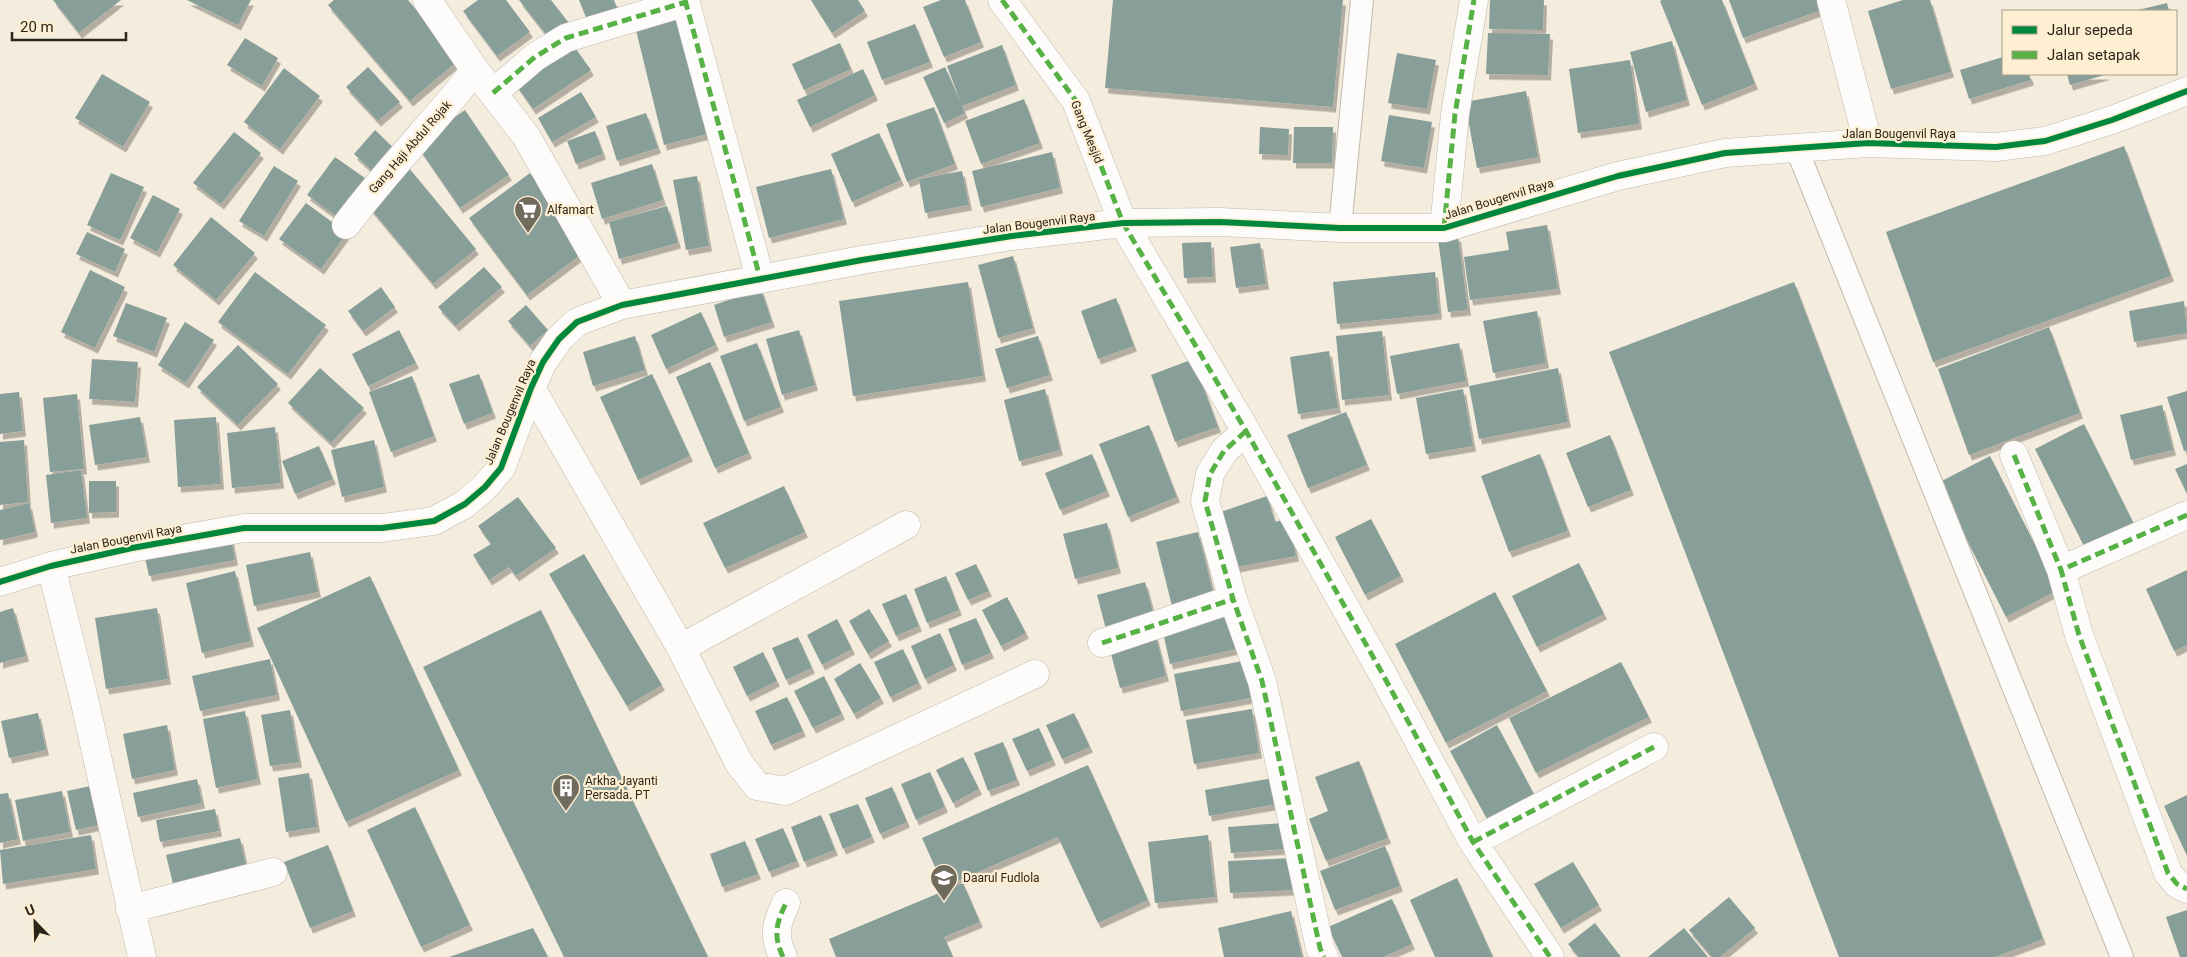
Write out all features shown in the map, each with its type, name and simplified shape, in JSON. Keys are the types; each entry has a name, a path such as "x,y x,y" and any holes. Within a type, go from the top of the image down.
{"street":[{"path":"427,0 475,70 526,136 622,305"},
{"name":"Gang Mesjid","path":"1002,0 1076,101 1123,223 1246,431 1381,671 1473,842 1550,957"},
{"path":"1444,228 1456,114 1474,0"},
{"path":"1831,0 1868,143"},
{"path":"493,92 535,57 566,38 686,1 760,278"},
{"name":"Gang Haji Abdul Rojak","path":"346,225 365,199 444,110 475,70"},
{"name":"Jalan Bougenvil Raya","path":"0,582 51,566 132,548 244,528 382,528 434,521 465,504 485,487 501,468 531,388 543,362 559,339 577,322 622,305 760,278 1012,236 1123,223 1220,222 1340,228 1444,228 1618,176 1725,153 1868,143 1996,147 2045,141 2112,120 2187,91"},
{"path":"531,388 681,648 739,763 757,786 785,791 1036,674"},
{"path":"1246,431 1224,451 1210,474 1205,501 1233,599 1262,681 1320,948 1324,957"},
{"path":"2014,456 2061,570 2079,635 2168,873 2177,884 2187,889"},
{"path":"2061,570 2187,515"},
{"path":"681,648 906,525"},
{"path":"51,566 83,694 142,957"},
{"path":"1102,643 1233,599"},
{"path":"1473,842 1654,747"},
{"path":"130,909 273,872"},
{"path":"783,957 775,937 779,917 786,903"}],"lane":[{"path":"1340,228 1362,0"},
{"path":"1796,147 2122,957"}],"building":[{"path":"53,0 121,0 79,33"},
{"path":"187,0 251,0 238,25"},
{"path":"334,0 408,0 459,60 410,101 328,5"},
{"path":"478,0 506,0 530,32 497,56 463,11"},
{"path":"519,0 551,0 572,27 552,42"},
{"path":"579,0 614,0 619,13 589,25"},
{"path":"811,0 858,0 865,11 832,33"},
{"path":"941,0 965,0 981,42 944,57 923,7"},
{"path":"1113,0 1343,0 1333,107 1105,88"},
{"path":"1490,0 1544,0 1543,30 1489,29"},
{"path":"1722,0 1755,84 1702,105 1660,1"},
{"path":"1729,0 1824,0 1827,8 1743,38"},
{"path":"1903,0 1930,0 1951,72 1891,89 1868,11"},
{"path":"2167,3 2169,10 2138,10"},
{"path":"676,15 707,134 664,145 635,26"},
{"path":"915,24 930,62 882,80 867,42"},
{"path":"1488,33 1550,34 1548,75 1486,74"},
{"path":"245,38 278,58 262,86 227,65"},
{"path":"1672,41 1687,100 1646,112 1630,52"},
{"path":"571,42 591,70 533,109 514,82"},
{"path":"840,43 851,69 804,90 792,64"},
{"path":"1002,45 1016,85 962,106 965,113 944,123 923,77 945,67 961,103 947,66"},
{"path":"1397,53 1436,60 1427,109 1388,103"},
{"path":"2002,57 2002,75 2029,75 2031,80 1969,99 1960,70"},
{"path":"1630,60 1639,124 1578,133 1569,69"},
{"path":"368,67 400,102 378,121 346,87"},
{"path":"284,68 320,96 280,149 244,122"},
{"path":"863,69 875,95 810,127 797,100"},
{"path":"102,74 150,102 123,147 75,118"},
{"path":"2067,75 2105,75 2070,85"},
{"path":"1526,91 1538,157 1477,168 1465,102"},
{"path":"581,92 596,117 552,142 538,118"},
{"path":"1024,99 1040,143 981,164 965,121"},
{"path":"934,107 955,164 907,182 886,124"},
{"path":"465,110 509,175 460,208 416,144"},
{"path":"646,113 658,148 617,161 606,126"},
{"path":"1389,115 1432,122 1424,168 1381,161"},
{"path":"1260,127 1289,129 1288,155 1259,154"},
{"path":"1294,127 1333,127 1332,163 1293,163"},
{"path":"375,130 400,154 379,177 354,154"},
{"path":"595,131 603,154 576,164 567,141"},
{"path":"234,132 261,153 221,204 193,183"},
{"path":"879,133 901,180 852,202 831,154"},
{"path":"2124,146 2171,276 1933,362 1886,232"},
{"path":"1052,152 1060,188 981,207 972,171"},
{"path":"335,157 372,183 344,222 307,195"},
{"path":"652,164 663,200 602,219 591,183"},
{"path":"274,166 298,181 264,236 239,221"},
{"path":"409,168 476,249 433,284 365,202"},
{"path":"831,169 844,219 769,238 756,187"},
{"path":"962,171 969,205 925,213 919,179"},
{"path":"111,173 144,187 120,240 87,225"},
{"name":"Alfamart","path":"530,173 587,250 527,295 469,218"},
{"path":"697,176 709,246 686,250 673,180"},
{"path":"153,195 180,209 157,252 130,238"},
{"path":"306,203 347,233 321,269 279,239"},
{"path":"667,206 678,243 619,259 609,222"},
{"path":"211,217 255,253 216,300 173,265"},
{"path":"1547,225 1558,289 1470,300 1464,257 1509,250 1506,232"},
{"path":"87,232 125,249 115,272 76,254"},
{"path":"1458,236 1468,310 1448,312 1438,239"},
{"path":"1211,242 1213,277 1184,278 1182,243"},
{"path":"1260,243 1266,284 1236,288 1230,247"},
{"path":"1013,256 1033,328 998,338 978,265"},
{"path":"484,267 502,287 456,326 438,307"},
{"path":"90,270 125,287 95,348 61,332"},
{"path":"255,272 326,325 288,374 218,322"},
{"path":"1435,272 1439,314 1337,324 1333,282"},
{"path":"968,282 983,376 853,396 839,301"},
{"path":"1794,282 2043,939 1995,957 1839,957 1609,352"},
{"path":"381,287 395,307 363,331 348,311"},
{"path":"761,289 772,322 724,337 714,305"},
{"path":"1116,298 1134,346 1098,359 1081,311"},
{"path":"2184,301 2187,333 2134,342 2129,311"},
{"path":"126,303 167,318 154,352 113,336"},
{"path":"526,305 548,330 530,346 508,321"},
{"path":"1537,311 1546,363 1493,373 1483,321"},
{"path":"701,312 716,345 666,369 651,335"},
{"path":"185,322 214,340 186,383 158,365"},
{"path":"2049,327 2080,413 1969,455 1938,369"},
{"path":"399,330 416,363 368,386 352,354"},
{"path":"799,330 815,385 782,395 766,339"},
{"path":"1382,331 1389,395 1342,400 1336,336"},
{"path":"635,336 645,370 593,386 583,352"},
{"path":"1038,336 1050,375 1007,388 995,349"},
{"path":"757,343 781,407 744,421 720,356"},
{"path":"1459,343 1466,381 1397,394 1390,356"},
{"path":"238,345 278,384 238,425 197,387"},
{"path":"1329,351 1338,408 1298,414 1290,357"},
{"path":"92,359 138,362 135,402 89,399"},
{"path":"1193,359 1218,427 1175,442 1151,375"},
{"path":"710,362 749,453 715,468 676,377"},
{"path":"320,368 364,408 331,443 288,403"},
{"path":"1558,368 1568,422 1479,439 1469,386"},
{"path":"479,374 493,413 464,424 449,384"},
{"path":"652,374 690,456 638,480 600,397"},
{"path":"412,376 434,436 391,452 369,392"},
{"path":"1045,389 1060,450 1019,461 1004,400"},
{"path":"1463,389 1473,446 1426,454 1416,398"},
{"path":"2187,391 2187,450 2184,451 2167,397"},
{"path":"19,392 23,431 0,434 0,394"},
{"path":"77,394 84,469 50,472 43,398"},
{"path":"2162,405 2173,450 2131,460 2120,415"},
{"path":"1346,412 1367,465 1308,488 1287,435"},
{"path":"140,417 147,457 95,465 89,425"},
{"path":"216,417 221,484 178,487 174,420"},
{"path":"2084,424 2137,530 2088,554 2035,449"},
{"path":"1149,425 1177,497 1128,517 1099,444"},
{"path":"275,427 281,483 232,488 227,433"},
{"path":"1610,435 1631,490 1588,507 1566,453"},
{"path":"24,440 28,502 0,505 0,442"},
{"path":"374,440 384,487 342,497 331,450"},
{"path":"319,446 333,479 295,494 282,461"},
{"path":"1092,454 1107,491 1060,510 1045,473"},
{"path":"1540,454 1568,531 1509,552 1481,476"},
{"path":"1990,456 2058,590 2006,617 1938,483"},
{"path":"2187,464 2187,494 2175,469"},
{"path":"81,470 87,518 51,523 46,475"},
{"path":"89,481 116,481 116,512 89,513"},
{"path":"784,486 805,532 725,568 703,523"},
{"path":"1267,496 1275,522 1288,518 1296,556 1231,568 1218,513"},
{"path":"518,497 556,548 516,576 509,567 489,580 473,555 491,544 478,526"},
{"path":"29,503 35,532 0,540 0,510"},
{"path":"1371,519 1401,576 1365,595 1335,537"},
{"path":"1107,523 1118,568 1075,579 1063,534"},
{"path":"1198,532 1214,596 1172,606 1156,542"},
{"path":"230,533 235,560 149,576 143,549"},
{"path":"310,552 318,592 254,606 246,565"},
{"path":"584,554 662,685 627,706 549,574"},
{"path":"1579,563 1604,614 1537,647 1512,596"},
{"path":"976,564 989,591 968,600 955,573"},
{"path":"2187,570 2187,645 2174,651 2146,589"},
{"path":"235,571 251,641 202,653 186,583"},
{"path":"370,576 459,770 346,822 257,628"},
{"path":"946,576 959,610 927,623 914,589"},
{"path":"1145,582 1155,620 1107,633 1097,595"},
{"path":"1495,592 1547,691 1446,743 1395,644"},
{"path":"906,594 919,626 896,636 882,604"},
{"path":"1007,597 1026,633 1001,646 982,610"},
{"path":"13,608 26,656 0,663 0,612"},
{"path":"157,608 168,679 106,689 95,618"},
{"path":"1232,608 1241,648 1170,664 1161,623"},
{"path":"869,609 889,641 868,654 849,621"},
{"name":"Arkha Jayanti Persada. PT","path":"541,610 708,957 564,957 423,667"},
{"path":"976,618 991,653 962,665 948,629"},
{"path":"837,619 852,649 822,665 807,635"},
{"path":"1154,630 1166,676 1120,688 1108,642"},
{"path":"940,633 954,665 925,679 911,646"},
{"path":"798,637 812,668 786,680 772,648"},
{"path":"903,649 919,683 890,697 874,662"},
{"path":"763,652 777,681 747,696 733,667"},
{"path":"270,659 277,695 200,711 192,676"},
{"path":"1248,660 1256,697 1181,711 1174,674"},
{"path":"1621,662 1649,717 1536,773 1509,718"},
{"path":"860,663 881,698 854,714 834,679"},
{"path":"824,676 842,714 813,728 794,691"},
{"path":"787,697 803,731 771,745 755,711"},
{"path":"1252,709 1259,753 1194,764 1186,720"},
{"path":"290,710 299,762 270,766 261,715"},
{"path":"245,711 258,779 216,788 203,719"},
{"path":"38,713 46,750 9,758 1,721"},
{"path":"1074,713 1090,747 1062,759 1046,725"},
{"path":"167,725 175,770 132,779 123,734"},
{"path":"1497,725 1534,794 1487,819 1450,751"},
{"path":"1039,728 1053,760 1027,771 1012,739"},
{"path":"1003,742 1017,780 988,791 974,753"},
{"path":"963,757 979,789 953,803 936,770"},
{"path":"1359,761 1388,838 1326,861 1309,819 1328,811 1315,777"},
{"path":"1088,765 1148,900 1098,923 1058,837 944,887 922,838"},
{"path":"930,772 945,807 916,820 901,784"},
{"path":"309,773 317,827 286,832 278,778"},
{"path":"1273,778 1278,804 1209,816 1205,790"},
{"path":"197,779 202,803 138,817 133,793"},
{"path":"95,785 103,824 76,830 67,791"},
{"path":"892,787 907,822 880,834 865,798"},
{"path":"62,791 70,832 23,841 15,800"},
{"path":"8,793 18,839 0,843 0,794"},
{"path":"2187,795 2187,856 2164,806"},
{"path":"858,804 872,837 843,849 829,814"},
{"path":"415,807 470,925 421,947 367,830"},
{"path":"215,809 219,831 160,842 156,820"},
{"path":"821,815 835,850 804,862 791,827"},
{"path":"1284,823 1286,849 1231,853 1228,827"},
{"path":"783,828 797,861 769,872 755,839"},
{"path":"91,835 96,869 3,884 0,850"},
{"path":"1208,835 1215,897 1155,903 1148,842"},
{"path":"240,838 247,871 174,888 166,855"},
{"path":"745,841 758,874 722,887 710,854"},
{"path":"328,845 353,911 310,928 284,862"},
{"path":"1385,846 1400,886 1335,910 1320,871"},
{"path":"1292,858 1293,890 1230,893 1228,861"},
{"path":"1573,862 1599,905 1561,928 1534,884"},
{"path":"1457,878 1493,957 1435,957 1410,900"},
{"name":"Daarul Fudlola","path":"963,883 980,922 944,937 953,957 836,957 829,939"},
{"path":"1729,897 1755,928 1720,957 1712,957 1689,930"},
{"path":"1392,899 1412,944 1383,957 1342,957 1328,927"},
{"path":"2187,910 2187,957 2180,957 2166,917"},
{"path":"1291,911 1302,957 1224,957 1218,928"},
{"path":"1595,923 1621,957 1579,957 1568,944"},
{"path":"533,928 548,957 449,957"},
{"path":"1684,928 1708,957 1648,957"}],"marked path":[{"path":"685,0 760,278"},
{"path":"1002,0 1076,101 1123,223 1246,431 1381,671 1473,842 1550,957"},
{"path":"1444,228 1455,114 1474,0"},
{"path":"493,93 535,57 566,38 686,2"},
{"path":"1246,431 1224,451 1210,474 1205,501 1233,599 1262,681 1320,948 1324,957"},
{"path":"2014,455 2061,570"},
{"path":"2187,515 2061,570 2079,635 2168,873 2177,884 2187,889"},
{"path":"1102,643 1233,599"},
{"path":"1473,842 1654,747"},
{"path":"783,957 778,942 777,930 786,903"}],"cycle path":[{"path":"0,582 51,566 132,548 244,528 382,528 434,521 465,504 485,487 501,468 531,388 543,362 559,339 577,322 622,305 862,260 1012,236 1123,223 1220,222 1340,228 1444,228 1618,176 1725,153 1868,143 1996,147 2045,141 2112,120 2187,91"}],"place":[{"name":"Alfamart","path":"528,234"},
{"name":"Arkha Jayanti Persada. PT","path":"566,812"},
{"name":"Daarul Fudlola","path":"944,902"}]}
